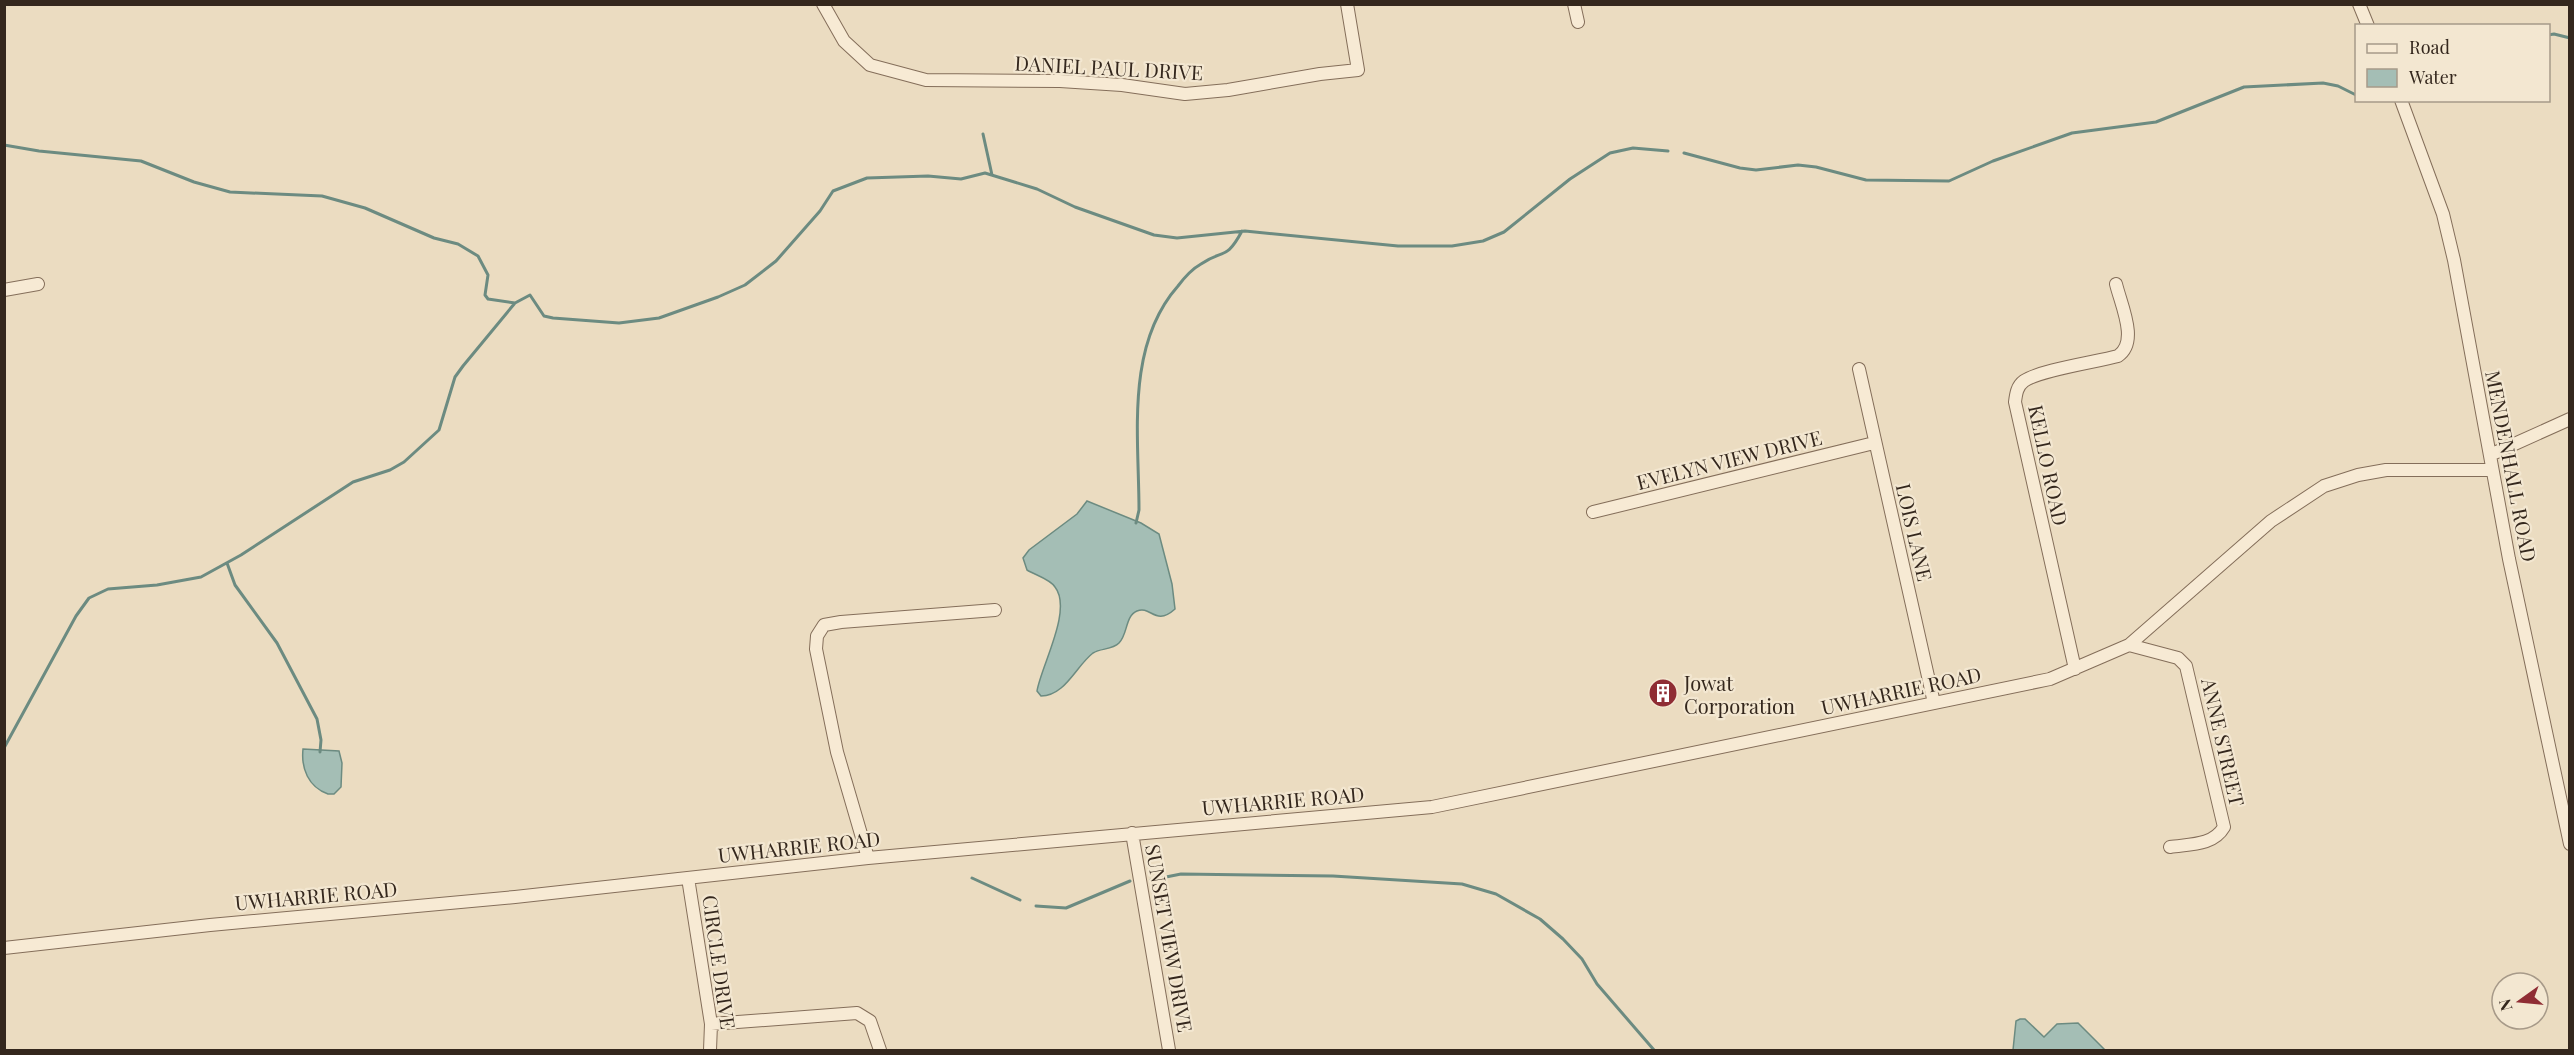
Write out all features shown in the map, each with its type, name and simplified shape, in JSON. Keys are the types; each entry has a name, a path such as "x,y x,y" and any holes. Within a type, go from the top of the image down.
{"street":[{"name":"DANIEL PAUL DRIVE","path":"823,4 844,41 870,65 926,80 1122,85 1185,94 1228,90 1320,74 1358,70 1347,4"},
{"path":"1574,4 1578,22"},
{"path":"2359,4 2367,24"},
{"name":"MENDENHALL ROAD","path":"2402,102 2443,214 2454,260 2492,470 2570,844"},
{"path":"4,290 38,284"},
{"name":"KELLO ROAD","path":"2075,669 2014,402 2016,393 2024,381 2032,377 2118,356 2128,345 2116,284"},
{"name":"LOIS LANE","path":"1859,369 1934,703"},
{"path":"2490,455 2570,419"},
{"name":"EVELYN VIEW DRIVE","path":"1593,512 1874,444"},
{"name":"UWHARRIE ROAD","path":"4,948 868,858 1432,807 2050,679 2129,645 2271,521 2324,486 2358,474 2386,470 2492,470"},
{"path":"868,858 837,752 816,649 817,636 824,625 841,622 995,610"},
{"name":"ANNE STREET","path":"2129,645 2178,657 2186,666 2224,827 2219,836 2208,842 2170,847"},
{"name":"SUNSET VIEW DRIVE","path":"1132,833 1169,1050"},
{"name":"CIRCLE DRIVE","path":"688,878 711,1024 710,1050"},
{"path":"711,1024 857,1013 870,1021 880,1050"}],"water":[{"path":"1087,501 1141,523 1159,534 1172,584 1175,609 1163,616 1142,610 1133,613 1119,643 1093,653 1064,686 1049,695 1041,696 1037,691 1058,623 1060,597 1053,584 1027,570 1023,558 1029,550 1077,514"},
{"path":"303,749 339,751 342,763 341,787 334,794 321,791 311,782 303,763"},
{"path":"2025,1019 2044,1037 2057,1024 2078,1023 2105,1050 2013,1050 2016,1021"}],"waterway":[{"path":"2550,35 2570,38"},
{"path":"1684,153 1756,170 1798,165 1816,167 1866,180 1949,181 1993,161 2072,133 2156,122 2244,87 2323,83 2338,86 2355,94"},
{"path":"983,134 992,175"},
{"path":"4,145 39,151 141,161 194,182 230,192 322,196 365,208 434,238 458,244 478,256 488,275 485,295 488,299 515,303"},
{"path":"4,748 76,616 89,598 108,589 157,585 201,577 241,555 353,482 390,470 404,462 439,430 455,377 463,366 515,303 530,295 544,316 553,318 619,323 659,318 745,285 776,261 820,211 833,191 867,178 928,176 961,179 985,173 1037,189 1075,207 1154,235 1177,238 1245,231 1398,246 1452,246 1483,241 1504,232 1570,179 1610,153 1633,148 1668,151"},
{"path":"1136,523 1139,510 1137,422 1139,393 1142,364 1150,336 1161,310 1191,271 1228,251 1242,231"},
{"path":"227,563 235,585 277,643 317,719 321,740 320,752"},
{"path":"1151,880 1181,874 1333,876 1462,884 1496,894 1540,919 1563,939 1582,959 1597,984 1654,1050"},
{"path":"972,878 1020,900"},
{"path":"1036,906 1066,908 1130,881"}],"place":[{"name":"Jowat Corporation","path":"1663,693"}]}
